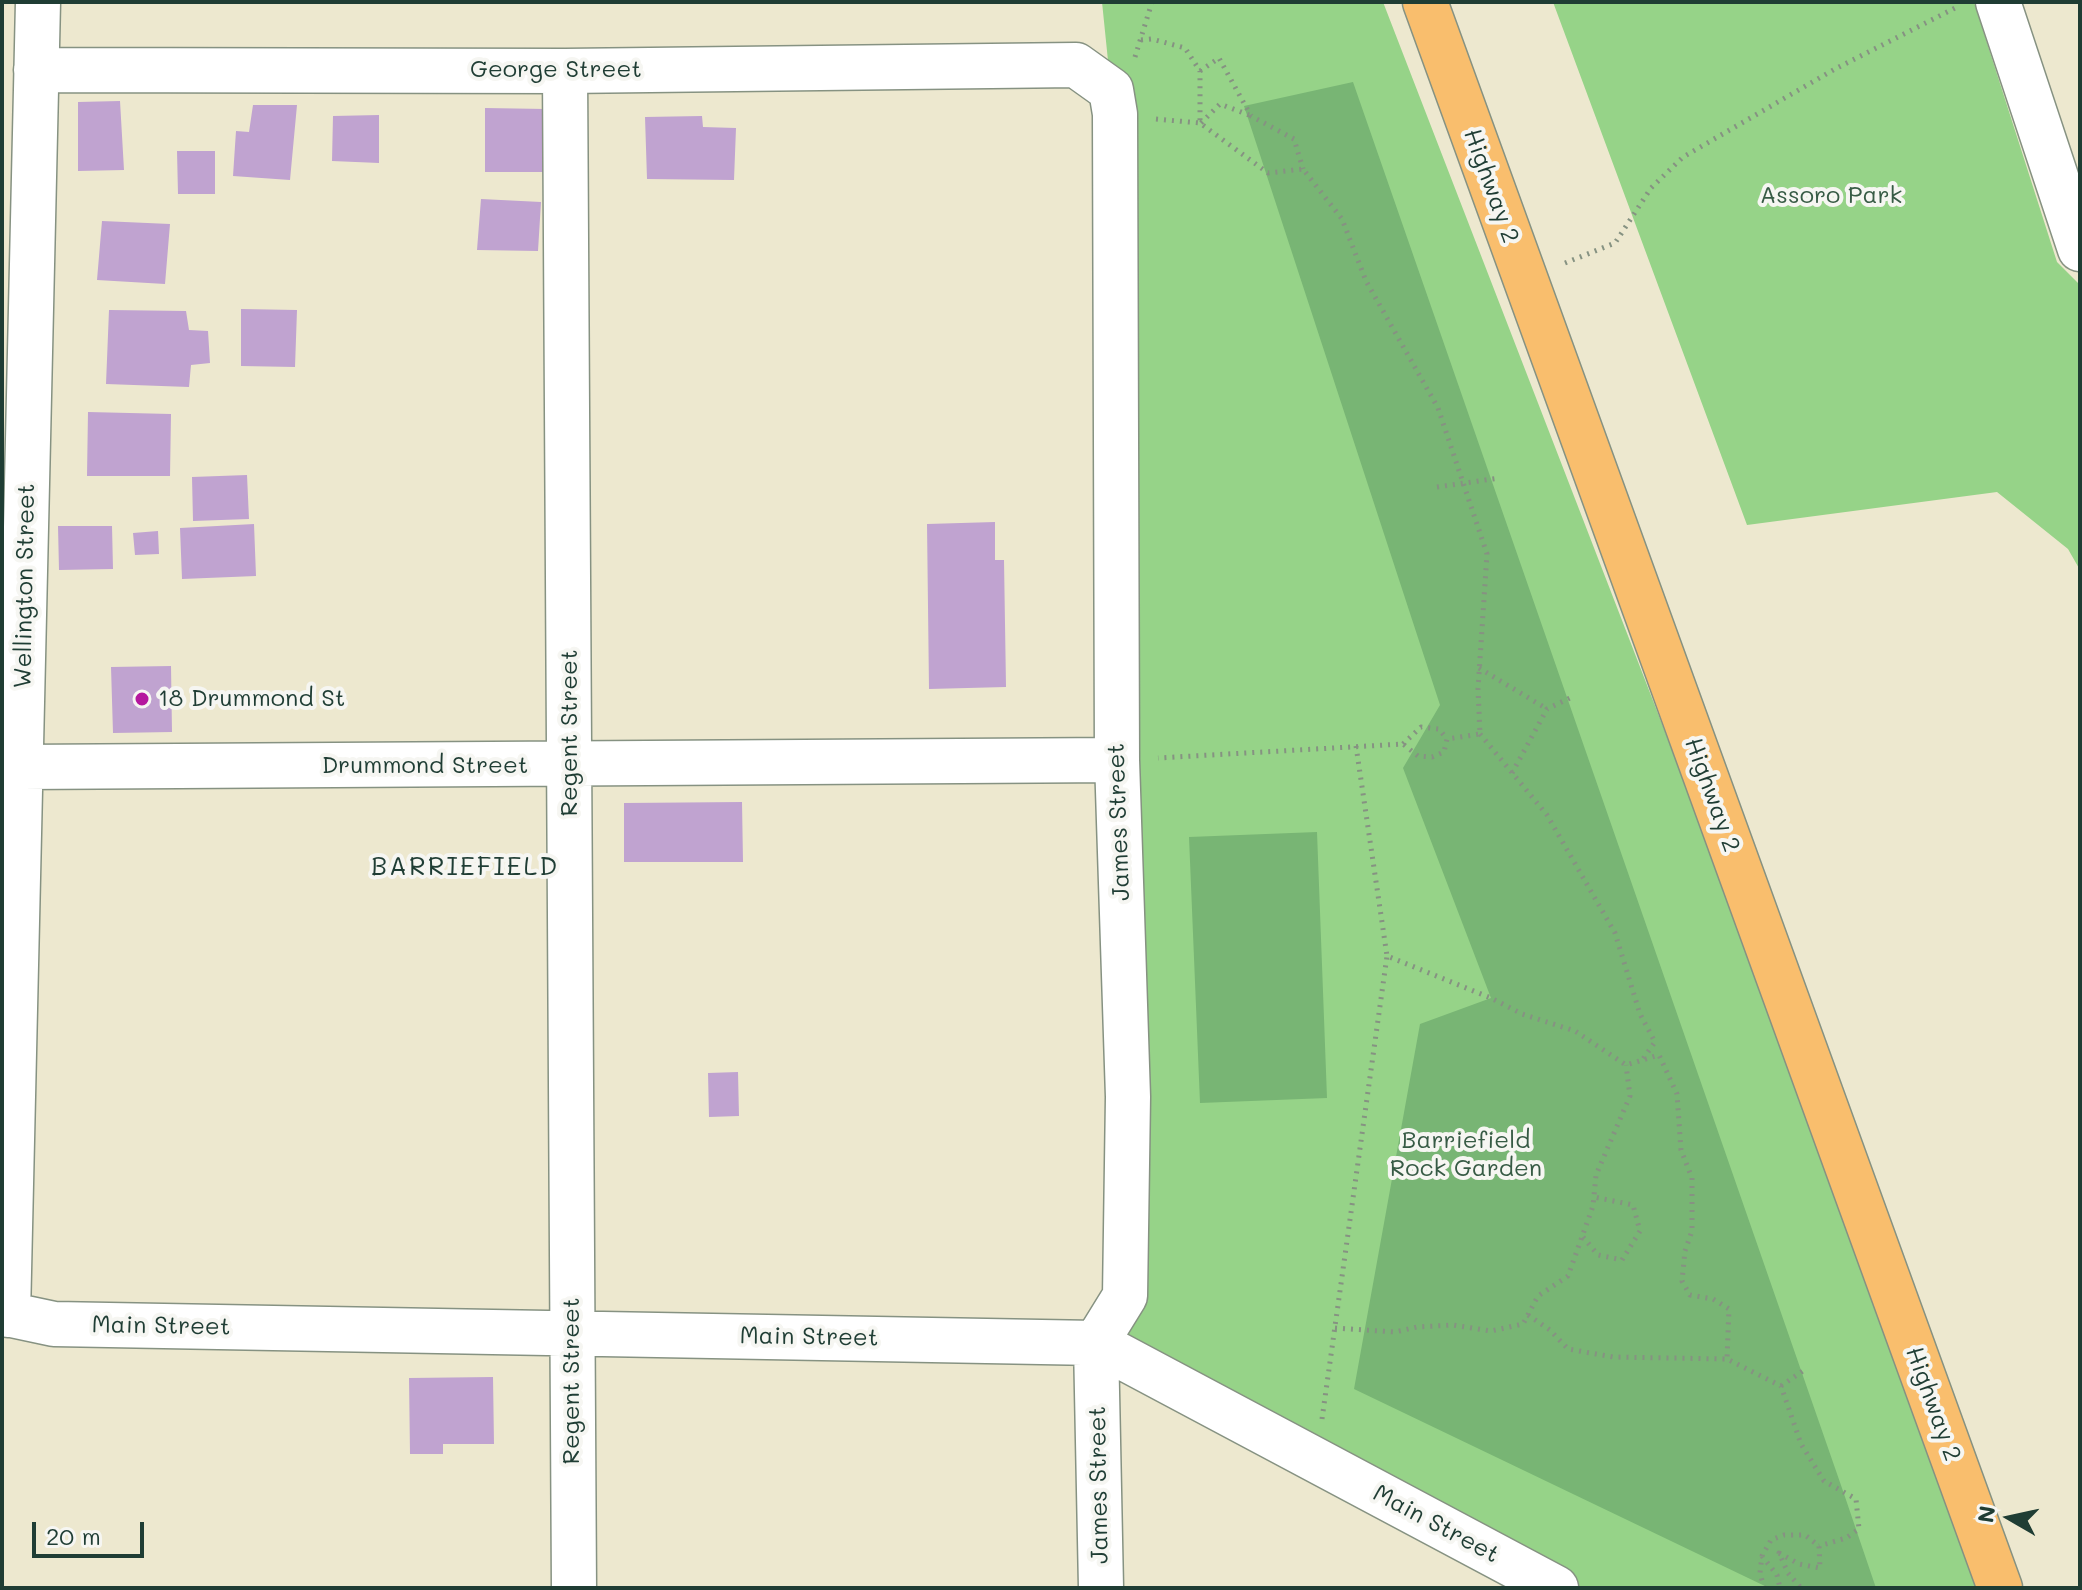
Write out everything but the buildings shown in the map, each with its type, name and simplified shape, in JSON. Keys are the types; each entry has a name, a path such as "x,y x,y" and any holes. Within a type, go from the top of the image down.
{"main road":[{"name":"Highway 2","path":"1425,2 2000,1588"}],"street":[{"name":"Wellington Street","path":"5,1314 22,767 38,2"},
{"path":"1998,2 2076,229"},
{"name":"George Street","path":"36,70 565,71 1076,65"},
{"name":"James Street","path":"1076,65 1111,90 1115,114 1117,760 1128,1097 1125,1296 1096,1343 1101,1588"},
{"name":"Regent Street","path":"565,71 574,1588"},
{"name":"Drummond Street","path":"22,767 571,766 1117,760"},
{"name":"Main Street","path":"5,1314 54,1324 1096,1343 1556,1588"}],"path":[{"path":"1152,2 1141,40 1185,48 1200,71 1200,123"},
{"path":"1565,263 1615,243 1651,188 1683,157 1835,69 1966,2"},
{"path":"1200,71 1219,58 1251,116"},
{"path":"1200,123 1220,104 1251,116 1294,139 1303,169 1342,219 1366,281 1438,408 1487,554 1479,668 1480,734 1547,815 1615,933 1640,1014 1655,1042 1642,1059"},
{"path":"1200,123 1268,173 1303,169"},
{"path":"1437,487 1499,478"},
{"path":"1479,668 1547,709"},
{"path":"1512,773 1547,709 1574,696"},
{"path":"1117,760 1403,744 1421,727 1439,729 1447,739"},
{"path":"1447,739 1480,734"},
{"path":"1403,744 1418,756 1432,757 1444,752 1447,739"},
{"path":"1316,1460 1387,956 1356,746"},
{"path":"1335,1328 1395,1332 1453,1325 1491,1331 1523,1324 1538,1296 1568,1276 1594,1197 1596,1175 1630,1096 1626,1065 1575,1031 1522,1014 1387,956"},
{"path":"1626,1065 1659,1055 1677,1094 1681,1150 1692,1178 1692,1231 1685,1251 1682,1281 1690,1295 1713,1299 1729,1309 1727,1359"},
{"path":"1582,1236 1598,1255 1622,1260 1640,1231 1633,1205 1594,1197"},
{"path":"1528,1315 1550,1330 1568,1349 1613,1357 1727,1359 1781,1386 1801,1444 1824,1481 1856,1499 1859,1529 1819,1546"},
{"path":"1781,1386 1807,1368"},
{"path":"1764,1588 1760,1573 1762,1556 1771,1540 1784,1535 1805,1535 1819,1546 1820,1568 1799,1564 1779,1553 1788,1573 1801,1588"},
{"path":"1762,1556 1777,1575 1780,1588"}],"green space":[{"name":"Barriefield Rock Garden","path":"1102,2 1383,2 1996,1588 1556,1588 1096,1343 1125,1296 1111,90"},
{"name":"Assoro Park","path":"1553,2 1974,2 2057,262 2080,285 2080,570 2068,549 1997,492 1747,525"},
{"path":"1353,82 1876,1588 1769,1588 1354,1389 1420,1024 1491,998 1403,768 1440,705 1244,106"},
{"path":"1317,832 1327,1098 1200,1103 1189,837"}],"place":[{"name":"18 Drummond St","path":"142,699"}],"district":[{"name":"BARRIEFIELD","path":"465,867"}]}
